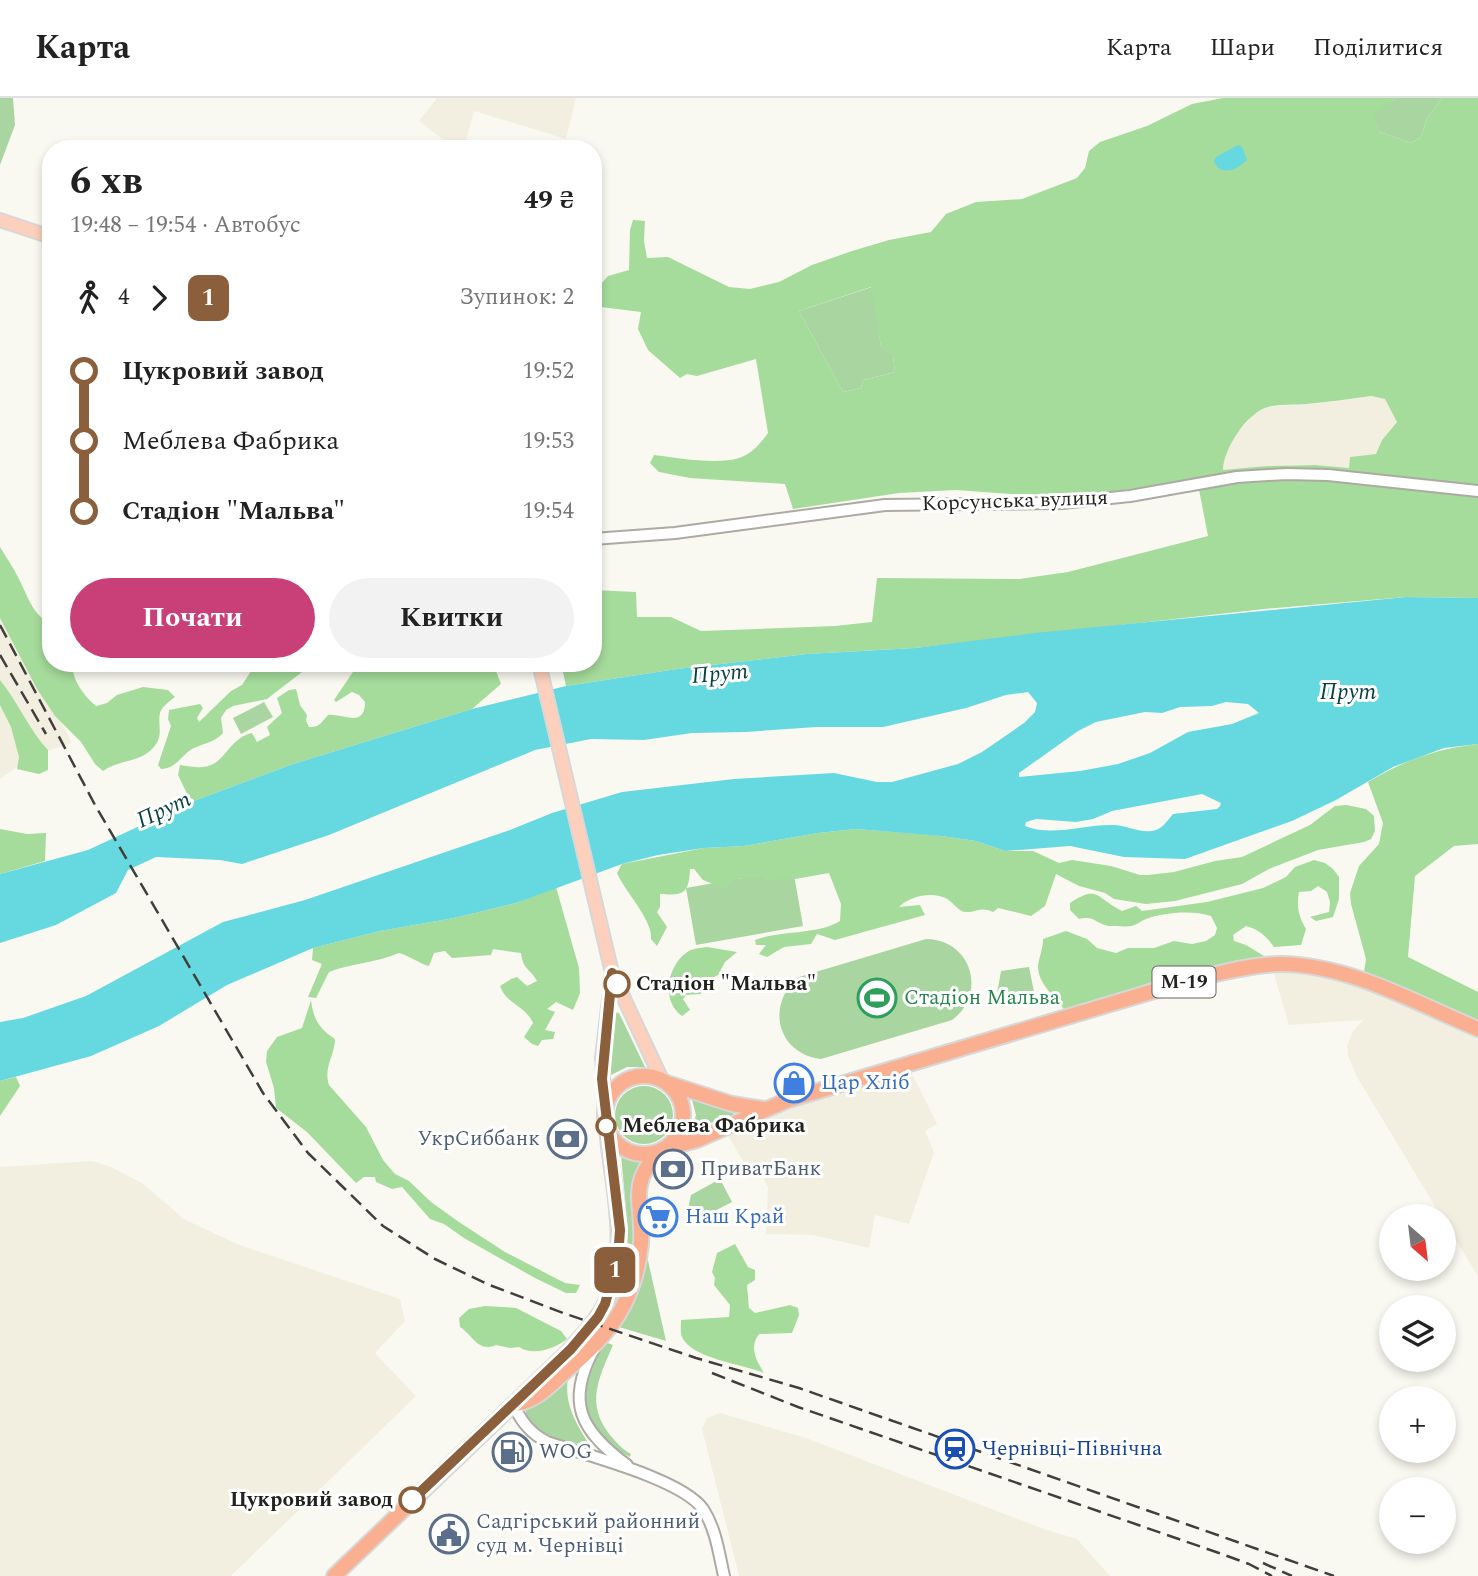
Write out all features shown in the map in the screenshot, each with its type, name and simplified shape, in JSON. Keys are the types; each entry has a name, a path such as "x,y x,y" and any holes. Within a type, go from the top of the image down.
{"highway":[{"name":"М-19","path":"607,1128 616,1143 629,1152 640,1155 662,1151 697,1140 763,1109 1201,977 1260,966 1281,964 1330,970 1361,979 1478,1029"},
{"name":"М-19","path":"605,1112 614,1090 628,1080 645,1076 732,1104 763,1109"},
{"path":"513,1404 534,1399 596,1345 615,1323 631,1286 640,1244 639,1185 642,1175 680,1133 684,1113 678,1094 665,1082"},
{"path":"334,1576 571,1349 598,1317 612,1286 620,1230 605,1112"}],"main road":[{"path":"0,220 42,234"},
{"name":"Корсунська вулиця","path":"602,538 675,533 885,505 1076,501 1130,496 1237,477 1286,474 1328,475 1478,491"},
{"path":"541,672 612,973 665,1082"},
{"path":"605,1112 602,1058 612,973"},
{"path":"596,1345 584,1372 580,1411 596,1440 638,1473"},
{"path":"513,1404 534,1435 547,1442 638,1473 683,1492 702,1508 714,1535 724,1576"}],"shaded area":[{"path":"437,98 576,98 566,139 474,111 466,140 444,140 419,121"},
{"path":"1371,396 1385,399 1397,421 1382,440 1376,454 1350,457 1349,468 1315,465 1267,466 1223,471 1223,459 1232,439 1256,412 1267,407"},
{"path":"0,604 72,743 33,756 0,779"},
{"path":"1271,964 1330,968 1478,1024 1478,1276 1456,1240 1456,1204 1434,1204 1357,1077 1348,1056 1347,1046 1353,1031 1363,1020 1289,1025"},
{"path":"907,1064 937,1124 925,1131 934,1152 909,1224 875,1215 869,1248 813,1235 766,1234 768,1187 760,1171 746,1167 724,1128"},
{"path":"91,1161 109,1166 142,1183 184,1219 237,1244 400,1299 405,1321 375,1353 416,1396 231,1576 0,1576 0,1167"},
{"path":"720,1413 806,1438 1077,1539 1110,1576 739,1576 702,1429 707,1418"}],"green space":[{"path":"0,98 13,98 15,125 0,165"},
{"path":"1223,98 1397,98 1373,115 1380,132 1411,143 1421,137 1427,118 1442,98 1478,98 1478,598 1406,597 1264,609 915,648 807,654 677,669 566,686 563,672 602,672 602,590 636,592 637,617 671,617 701,631 835,626 872,622 877,578 1019,579 1068,572 1208,536 1197,479 1089,495 956,490 899,493 793,509 785,484 690,478 659,472 650,463 654,455 697,460 730,460 748,454 762,441 768,433 756,359 697,376 687,374 680,378 648,350 638,329 641,312 602,307 602,283 608,276 629,270 630,230 633,220 645,221 647,258 668,257 729,287 750,289 779,282 812,265 852,251 931,232 946,214 976,202 1022,199 1077,178 1085,168 1089,151 1100,142 1147,126 1192,104","holes":["871,287 881,347 893,356 895,372 863,380 861,388 843,392 799,311","1371,396 1385,399 1397,422 1382,440 1376,454 1350,457 1349,468 1315,465 1223,470 1227,452 1238,433 1260,410 1277,405"]},
{"path":"1397,98 1442,98 1427,118 1421,137 1411,143 1380,132 1372,114"},
{"path":"872,287 881,347 893,355 895,372 863,380 861,388 843,392 799,311"},
{"path":"0,547 27,597 42,618 42,672 74,672 79,687 96,706 107,703 117,695 143,687 168,690 175,697 161,710 158,740 152,749 135,759 103,771 95,764 81,742 55,716 37,689 0,618"},
{"path":"250,672 302,672 267,699 226,710 221,718 223,733 220,736 189,751 175,764 161,769 158,765 171,726 168,719 169,710 200,704 203,708 197,718 199,722 231,691 242,685"},
{"path":"353,672 496,672 501,684 472,709 293,764 191,802 178,775 180,765 211,765 244,736 252,733 257,742 270,735 267,727 282,713 277,698 289,690 296,689 309,727 318,725 328,715 352,718 361,715 364,710 365,702 352,692 336,702 334,700"},
{"path":"0,680 48,750 48,770 39,774 17,769 19,757 11,727 0,705"},
{"path":"264,702 273,717 241,734 233,718"},
{"path":"1478,744 1478,844 1454,846 1415,876 1408,957 1478,992 1478,1024 1363,978 1366,959 1350,893 1359,866 1379,844 1383,823 1368,782 1421,757"},
{"path":"1335,806 1366,809 1374,816 1375,831 1371,839 1318,850 1269,869 1242,884 1175,901 1146,904 1114,899 1056,874 1045,906 1031,916 998,908 993,912 965,912 946,898 932,895 917,897 899,907 920,905 925,915 835,940 817,934 811,944 784,947 767,957 759,954 766,945 756,945 755,940 810,931 840,921 841,904 829,873 769,882 761,877 741,878 724,889 703,880 694,869 690,869 684,891 660,894 660,907 657,912 667,927 657,946 651,939 648,923 617,873 622,864 704,848 744,846 856,829 976,841 1005,851 1033,851 1059,863 1072,860 1148,875 1242,857 1310,825"},
{"path":"0,829 27,834 46,833 45,861 0,874"},
{"path":"1314,860 1325,863 1339,877 1339,899 1333,917 1316,921 1310,917 1329,912 1327,892 1318,886 1311,891 1299,892 1299,911 1306,929 1301,945 1274,947 1262,934 1246,926 1233,935 1234,941 1264,956 1180,974 1064,1009 1041,979 1038,966 1043,939 1066,931 1087,939 1097,948 1116,953 1128,948 1154,948 1174,941 1192,944 1206,941 1215,935 1217,928 1211,916 1187,912 1153,917 1131,926 1105,925 1089,918 1079,919 1070,910 1070,903 1079,897 1086,894 1097,895 1122,911 1136,906 1142,911 1207,902 1263,888 1286,877 1295,867"},
{"path":"793,869 803,926 696,945 686,888"},
{"path":"556,887 579,968 580,993 573,1010 556,1002 547,1009 555,1012 545,1030 555,1032 553,1039 542,1040 538,1046 524,1037 533,1023 530,1017 507,997 500,986 517,977 527,986 537,981 525,966 521,953 493,949 491,955 452,958 445,951 434,953 429,966 399,953 329,972 316,998 308,997 322,964 312,960 313,948 516,903"},
{"name":"Стадіон Мальва","path":"926,939 942,941 954,948 969,970 969,996 963,1009 952,1020 821,1059 794,1048 786,1038 779,1013 788,988 799,977"},
{"path":"707,947 737,952 725,962 718,975 704,982 701,994 686,995 683,999 690,1010 682,1016 671,1002 671,975 686,953"},
{"path":"1029,967 1034,992 996,999 1001,971"},
{"path":"311,1000 318,1022 335,1039 327,1073 329,1085 366,1127 383,1160 395,1174 409,1181 431,1202 505,1252 565,1283 580,1285 576,1293 566,1293 535,1278 444,1224 430,1219 402,1187 392,1189 376,1182 375,1177 364,1177 356,1183 307,1132 276,1108 274,1088 266,1062 267,1051 277,1037 302,1028"},
{"path":"613,1012 619,1013 645,1067 627,1067 607,1077"},
{"path":"16,1077 20,1086 0,1116 0,1081"},
{"path":"644,1086 655,1088 668,1099 673,1115 671,1126 660,1139 644,1144 633,1142 620,1131 615,1115 617,1104 628,1091"},
{"path":"691,1096 737,1115 691,1132 696,1115"},
{"path":"621,1154 642,1162 635,1187 635,1243 631,1268 624,1292 607,1325 573,1361 624,1262 628,1232"},
{"path":"720,1179 732,1202 697,1220 691,1215 691,1195"},
{"path":"735,1244 748,1267 755,1270 755,1280 747,1285 749,1308 755,1313 790,1305 798,1308 799,1315 792,1333 759,1334 756,1339 755,1354 764,1373 696,1351 681,1335 681,1320 729,1317 730,1305 714,1285 712,1272 717,1253"},
{"path":"647,1256 666,1341 619,1327"},
{"path":"485,1306 516,1308 561,1331 567,1339 556,1346 537,1351 480,1345 460,1327 459,1318 469,1309"},
{"path":"605,1342 613,1345 599,1380 596,1401 598,1412 610,1435 631,1454 630,1457 599,1434 590,1421 586,1407 590,1377"},
{"path":"569,1373 569,1403 591,1447 542,1431 534,1426 525,1409"}],"water":[{"path":"1238,145 1242,147 1247,160 1239,167 1229,170 1216,166 1216,157"},
{"name":"Прут","path":"1406,597 1478,598 1478,744 1444,748 1393,767 1336,800 1292,821 1185,859 1124,857 1070,846 1005,851 976,841 856,829 744,846 704,848 658,855 622,864 516,903 313,948 227,985 159,1026 91,1056 0,1081 0,1022 23,1018 86,996 223,922 305,900 552,813 622,792 734,779 834,773 877,782 892,782 958,764 982,752 1024,723 1035,712 1037,703 1028,692 1006,695 966,708 883,727 816,727 692,733 644,740 591,739 535,750 329,835 242,864 220,860 156,857 128,870 116,893 56,925 0,943 0,874 88,850 191,802 293,764 472,709 566,686 677,669 807,654 915,648 1035,633","holes":["1226,702 1248,704 1259,713 1232,724 1188,732 1150,753 1118,764 1019,777 1019,773 1078,731 1096,722 1145,712 1162,713 1180,707 1212,706","1202,794 1221,803 1220,806 1217,809 1173,814 1162,827 1152,831 1113,825 1057,830 1025,826 1026,822 1036,819 1076,822 1093,819 1112,811"]}],"railway":[{"path":"0,625 95,805 263,1093 308,1153 383,1226 435,1259 487,1284 563,1313 696,1358 799,1388 1334,1576"},
{"path":"0,655 46,734"},
{"path":"712,1373 798,1407 1219,1553 1272,1576"},
{"path":"1263,1563 1292,1576"}],"bus line":[{"name":"1","path":"412,1500 571,1349 598,1317 605,1304 618,1258 620,1230 602,1079 612,973 617,984"}],"place":[{"name":"Стадіон \"Мальва\"","path":"617,984"},
{"name":"Стадіон Мальва","path":"877,998"},
{"name":"Цар Хліб","path":"794,1083"},
{"name":"Меблева Фабрика","path":"606,1126"},
{"name":"УкрСиббанк","path":"567,1139"},
{"name":"ПриватБанк","path":"673,1169"},
{"name":"Наш Край","path":"658,1217"},
{"name":"Чернівці-Північна","path":"955,1449"},
{"name":"WOG","path":"512,1452"},
{"name":"Цукровий завод","path":"412,1500"},
{"name":"Садгірський районний суд м. Чернівці","path":"449,1534"}]}
